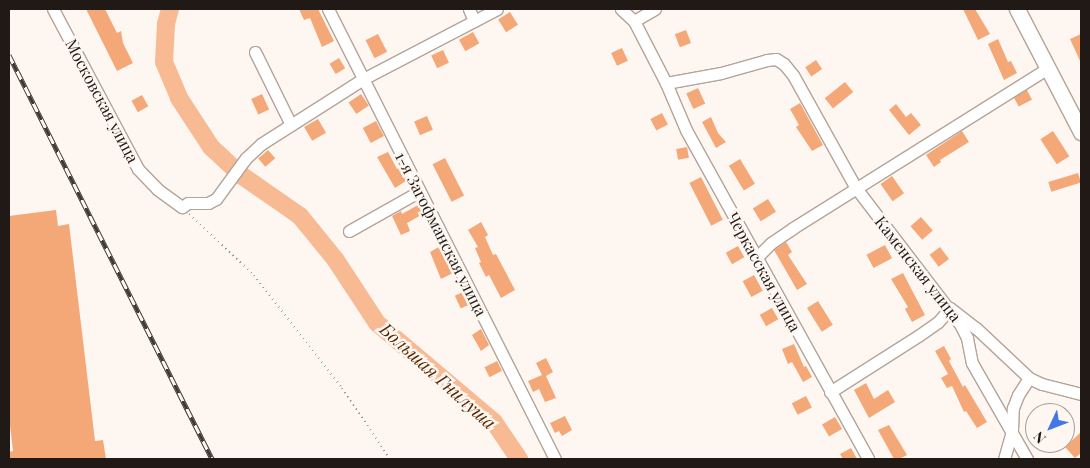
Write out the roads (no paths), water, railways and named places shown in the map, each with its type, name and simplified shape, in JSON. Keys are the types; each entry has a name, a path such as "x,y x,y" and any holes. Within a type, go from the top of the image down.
{"main road":[{"path":"1017,9 1081,132"}],"street":[{"name":"Московская улица","path":"53,9 138,168 157,189 182,207 188,203 208,203 216,199 241,166 261,144 291,125"},
{"name":"1-я Загофманская улица","path":"328,9 555,459"},
{"path":"469,9 474,21"},
{"path":"254,52 291,125 363,79 497,9"},
{"name":"Черкасская улица","path":"621,9 634,21 666,83 686,130 868,459"},
{"path":"634,21 656,9"},
{"name":"Каменская улица","path":"666,83 721,73 767,60 776,59 784,64 793,75 856,188 950,308 967,338 972,363 1027,459"},
{"path":"756,258 771,243 1048,68"},
{"path":"349,231 420,191"},
{"path":"830,392 918,336 938,322 950,308 976,328 1029,378 1042,384 1081,394"},
{"path":"1004,459 1012,431 1013,408 1018,395 1029,378"}],"waterway":[{"name":"Большая Гнилуша","path":"170,9 166,24 164,62 179,98 211,147 241,175 300,216 335,259 377,323 494,422 519,459"}],"railway":[{"path":"9,55 212,459"}]}
